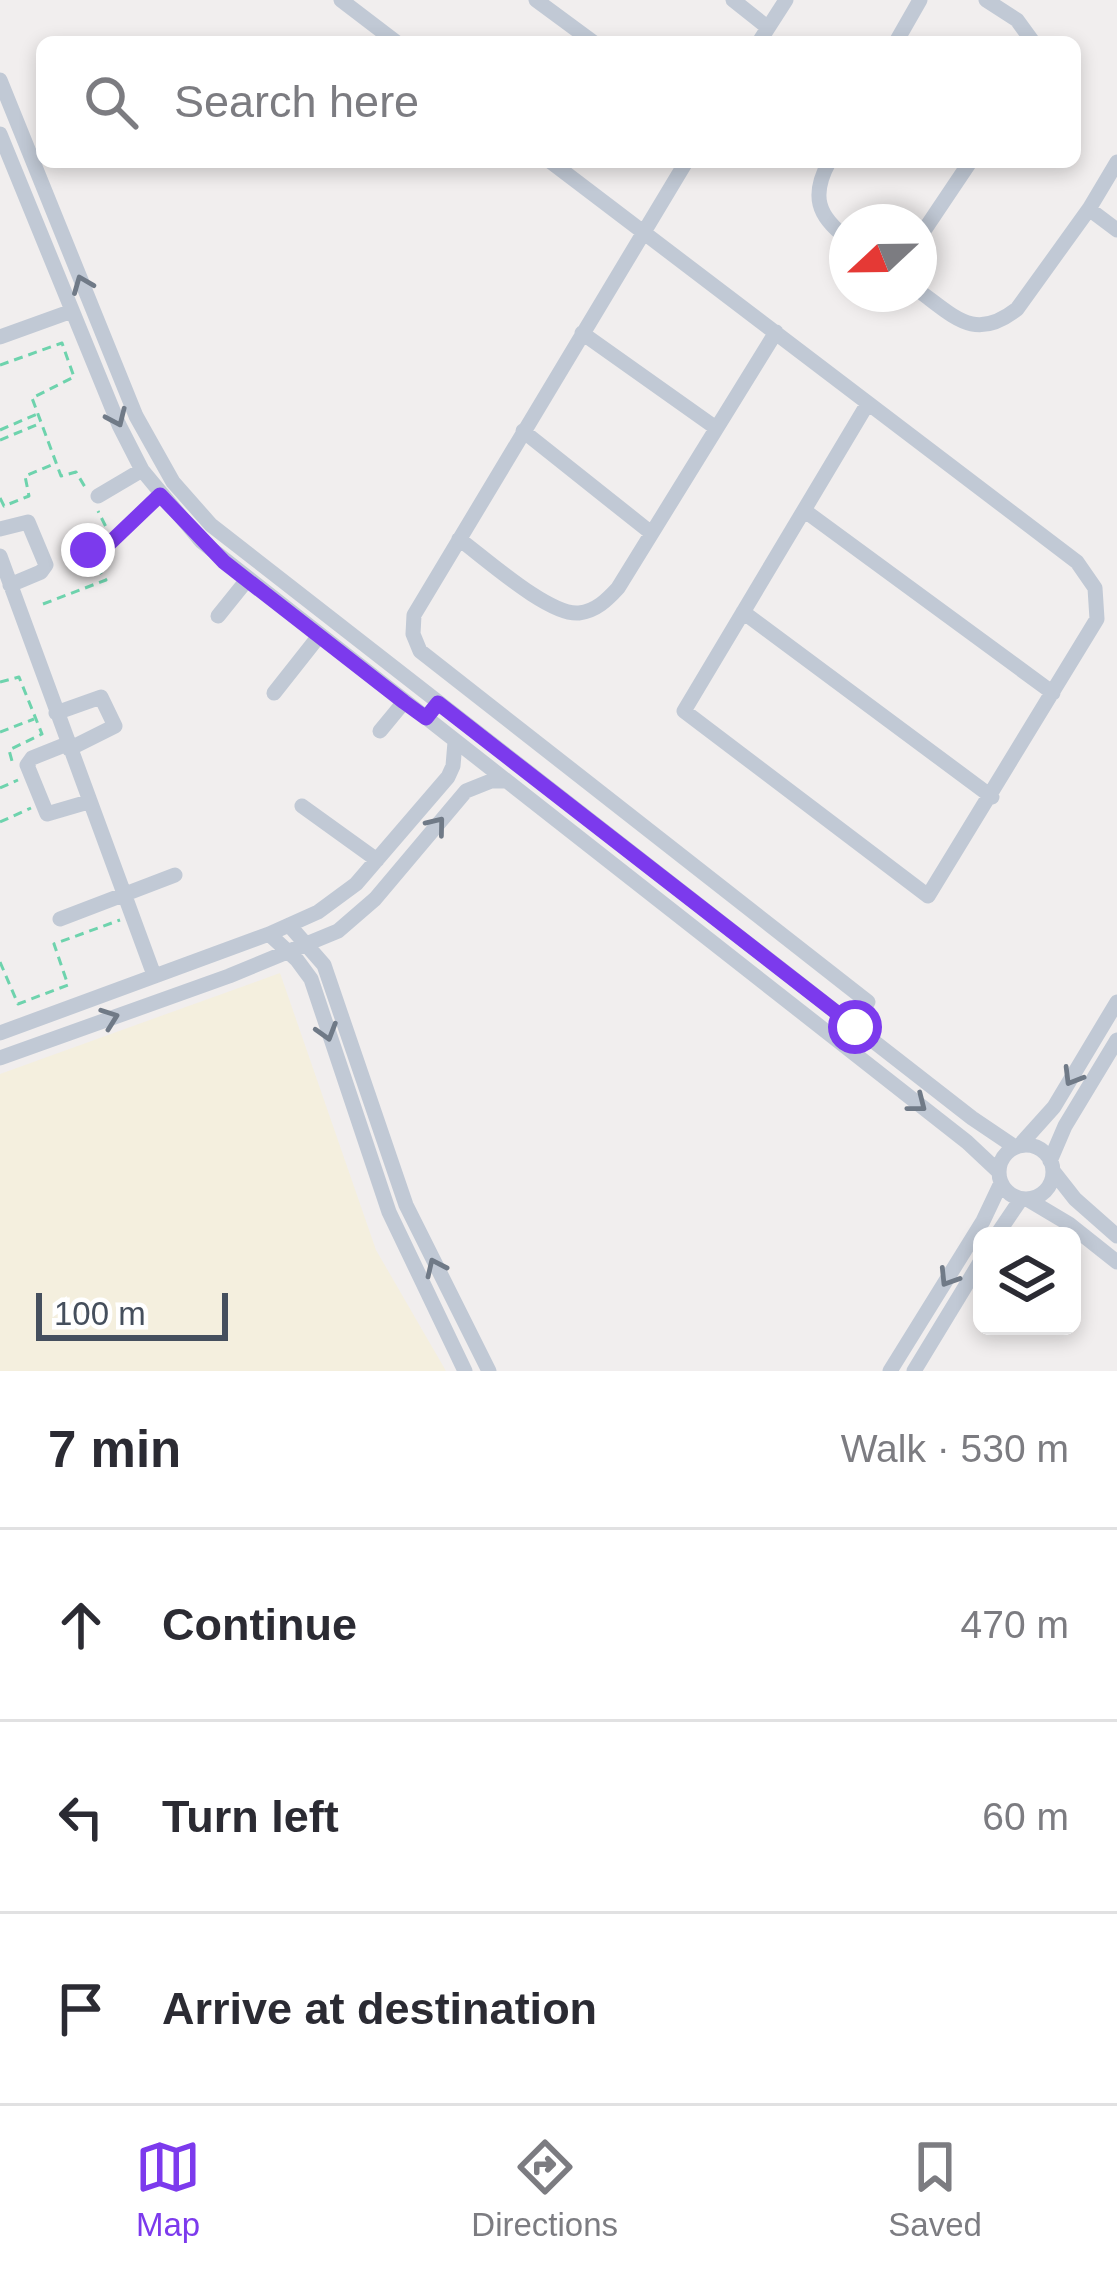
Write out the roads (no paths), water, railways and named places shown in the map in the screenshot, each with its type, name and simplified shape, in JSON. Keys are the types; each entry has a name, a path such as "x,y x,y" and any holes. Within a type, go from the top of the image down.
{"street":[{"path":"341,0 388,36"},
{"path":"536,0 585,36"},
{"path":"733,0 763,35 786,0"},
{"path":"899,36 920,0"},
{"path":"986,0 1017,20 1029,36"},
{"path":"0,80 116,370 158,457 211,525 955,1105 1017,1147 1034,1146 1075,1199 1117,1236"},
{"path":"2,144 142,470 201,542 967,1142 1024,1199 1069,1224 1117,1262"},
{"path":"937,304 963,323 982,326 1001,321 1017,309 1117,162"},
{"path":"559,168 776,332 868,403 1088,574 1095,588 1097,619 928,896 684,710 868,403"},
{"path":"682,168 413,615 413,634 420,651 868,1002"},
{"path":"826,168 817,188 817,205 829,225"},
{"path":"937,211 966,168"},
{"path":"1089,209 1117,230"},
{"path":"40,232 58,226"},
{"path":"0,337 72,311"},
{"path":"459,539 555,609 575,614 604,603 618,588 776,332"},
{"path":"582,333 716,428"},
{"path":"99,375 116,370"},
{"path":"524,431 650,532"},
{"path":"98,496 142,470"},
{"path":"805,511 1053,693"},
{"path":"0,530 28,522 46,565 43,571 10,585"},
{"path":"0,556 154,976"},
{"path":"218,616 248,580"},
{"path":"743,612 992,796"},
{"path":"274,693 319,636"},
{"path":"56,713 101,698 115,726 32,758 27,765 47,814 88,802"},
{"path":"380,731 404,702"},
{"path":"426,718 438,703"},
{"path":"472,729 491,707"},
{"path":"0,1033 289,926 344,894 448,777 454,766 455,742"},
{"path":"0,1058 338,931 362,911 466,791 491,781 506,782"},
{"path":"543,811 556,793"},
{"path":"302,806 377,860"},
{"path":"60,919 175,875"},
{"path":"289,926 324,965 406,1205 489,1371"},
{"path":"269,934 310,979 389,1212 465,1371"},
{"path":"890,1371 982,1221 1003,1157 1054,1107 1117,1003"},
{"path":"1003,1227 1024,1199 1048,1187 1065,1126 1117,1040"},
{"path":"914,1371 973,1273"}]}
